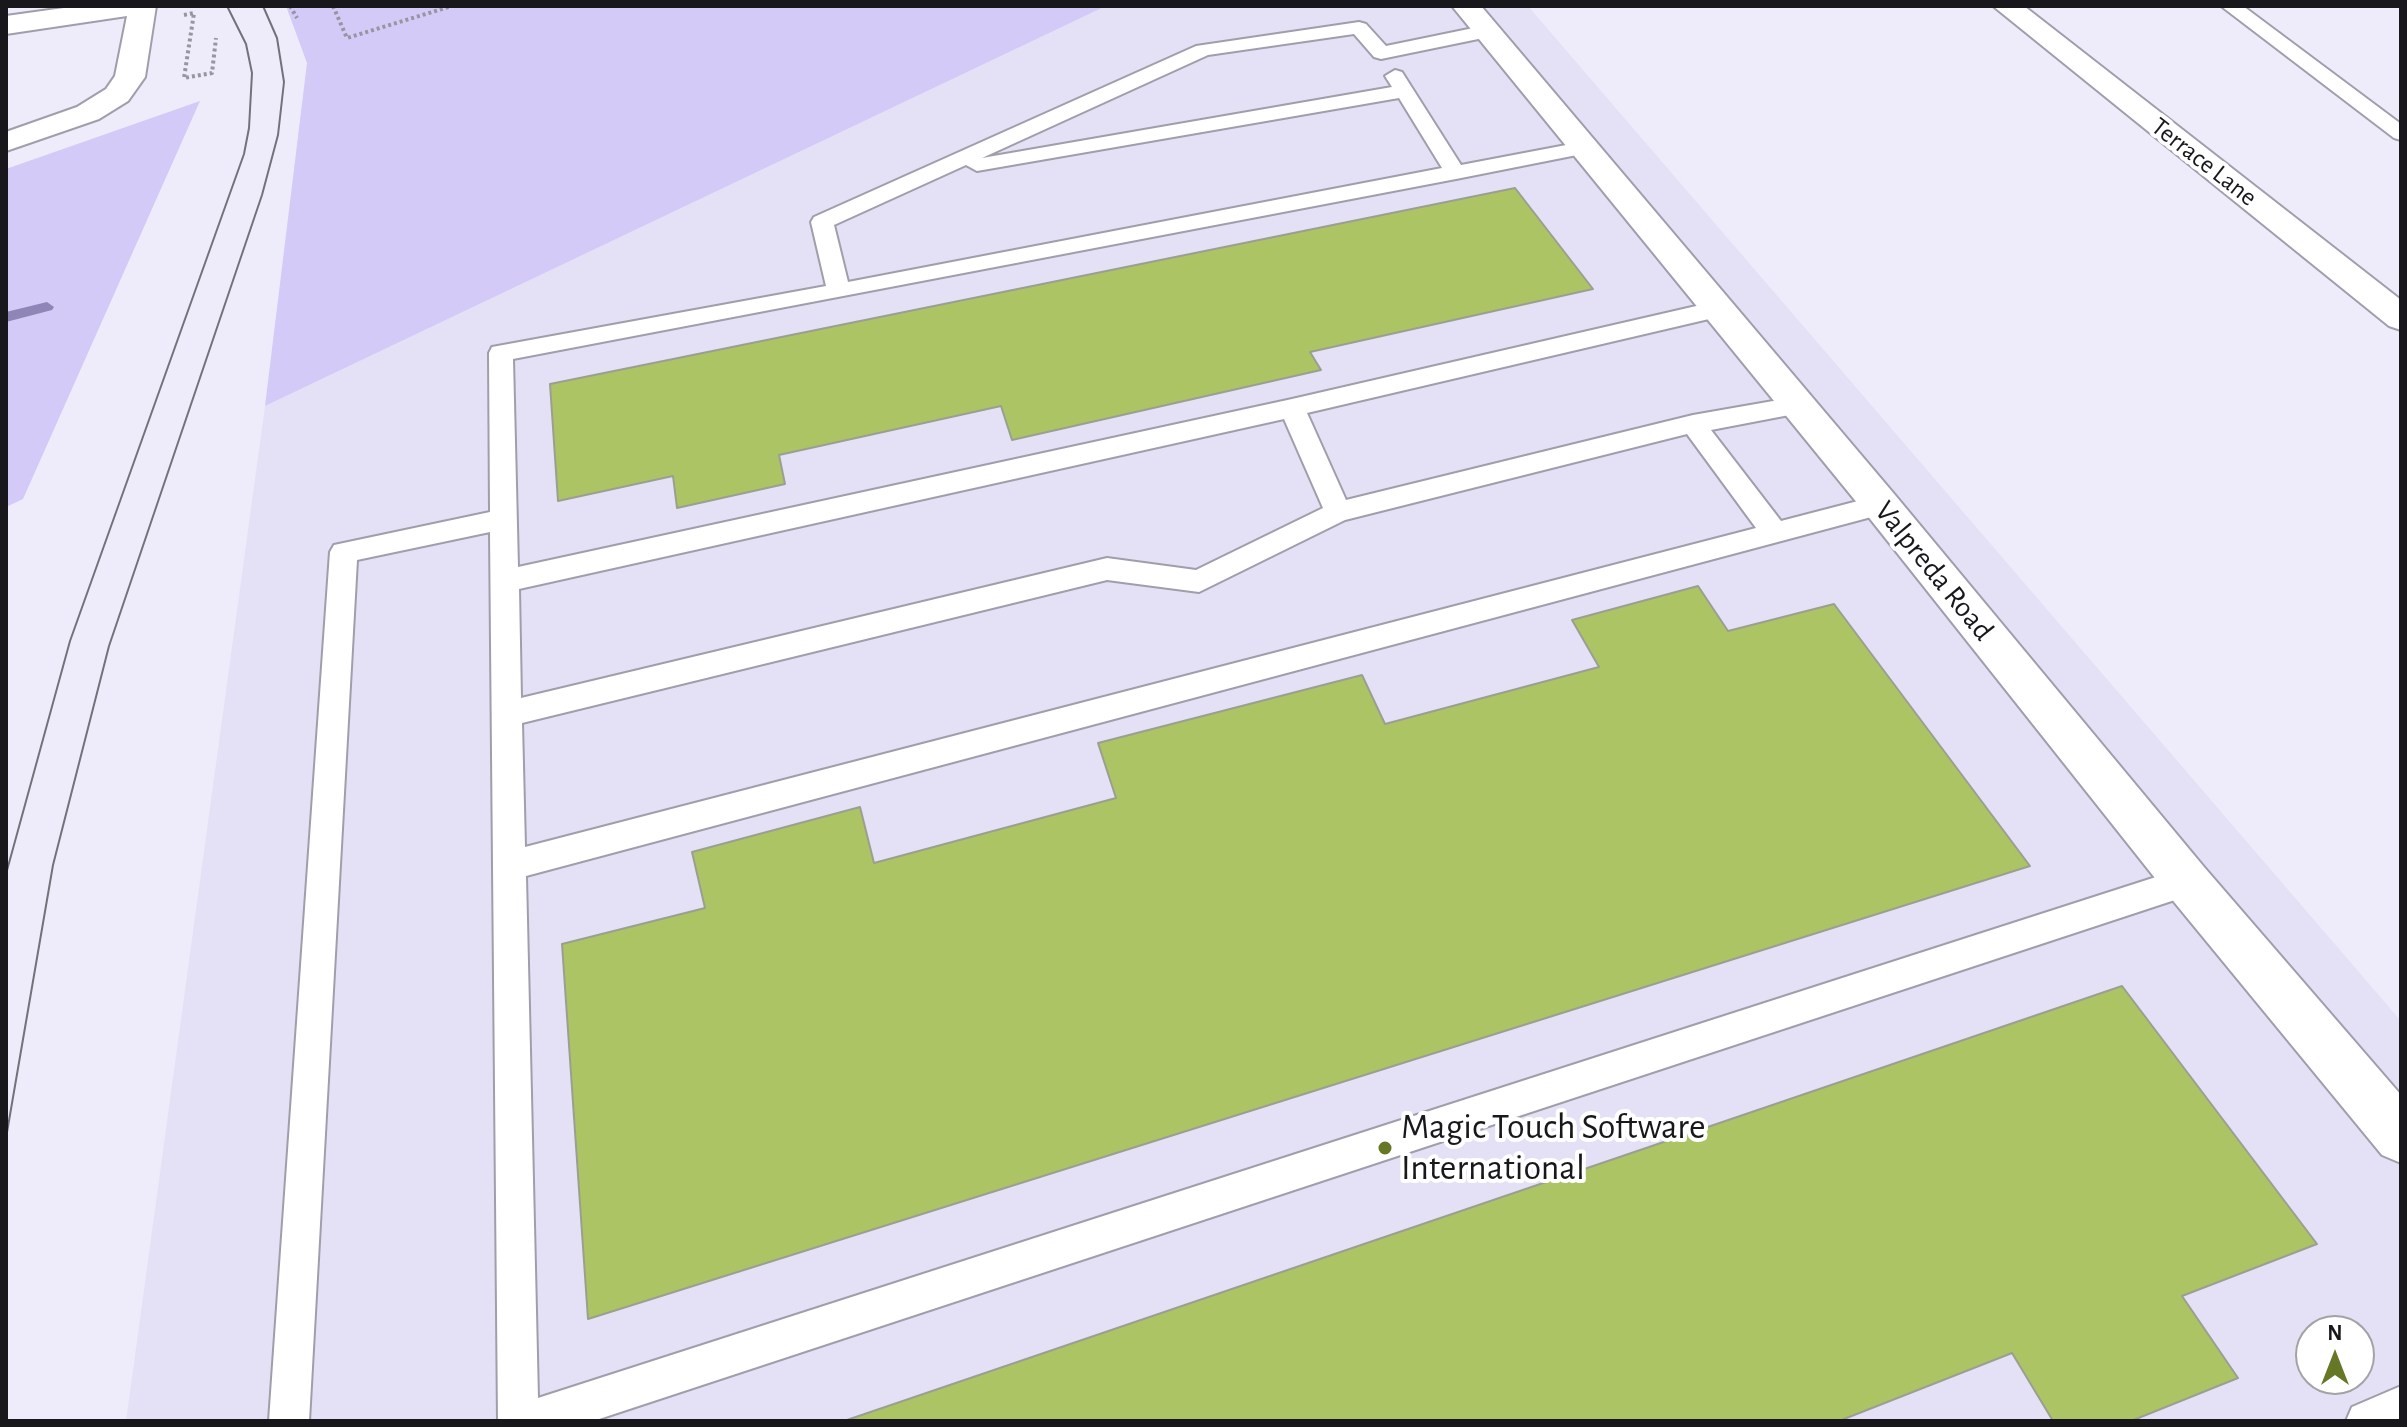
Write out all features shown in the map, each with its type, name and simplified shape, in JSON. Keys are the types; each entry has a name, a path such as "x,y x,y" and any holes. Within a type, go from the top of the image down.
{"street":[{"path":"6,25 136,6"},
{"path":"6,142 88,113 117,95 130,77 134,63 142,6"},
{"name":"Terrace Lane","path":"2007,6 2401,318"},
{"name":"Valpreda Road","path":"1477,19 1881,505 2187,882 2401,1136"}],"lane":[{"path":"2231,6 2401,134"},
{"path":"1381,53 1477,19"},
{"path":"839,291 822,222 1203,50 1359,28 1381,53 1456,173"},
{"path":"932,173 1404,91"},
{"path":"518,1421 501,353 1582,148"},
{"path":"504,581 1292,408 1718,309"},
{"path":"506,714 1107,569 1199,581 1338,512 1693,424 1796,406"},
{"path":"1292,408 1338,512"},
{"path":"1693,424 1775,533"},
{"path":"509,866 1881,505"},
{"path":"289,1421 344,552 503,519"},
{"path":"531,1421 2187,882"},
{"path":"2366,1421 2401,1406"}],"path":[{"path":"290,6 297,18"},
{"path":"333,6 347,38 452,6"},
{"path":"182,15 194,13 184,78 212,73 216,38"}],"shaded area":[{"path":"286,6 1106,6 265,406 307,63"},
{"path":"1106,6 1528,6 2401,1021 2401,1421 126,1421 265,406"},
{"path":"200,101 23,499 6,507 6,169"}],"building":[{"path":"1515,188 1593,289 1310,352 1321,370 1012,440 1001,406 779,455 785,484 677,508 673,476 558,501 550,384"},
{"path":"1698,586 1728,631 1834,604 2030,866 588,1319 562,944 705,908 692,852 860,807 874,863 1116,798 1098,743 1362,675 1385,724 1599,667 1572,620"},
{"path":"2122,986 2317,1244 2182,1296 2238,1378 2131,1421 2053,1421 2012,1353 1839,1421 844,1421"}],"waterway":[{"path":"6,317 47,307"}],"tram line":[{"path":"6,874 70,641 244,154 249,128 252,73 246,44 227,6"},
{"path":"6,1138 53,865 109,646 262,195 278,135 284,82 277,38 263,6"}],"place":[{"name":"Magic Touch Software International","path":"1385,1148"}]}
